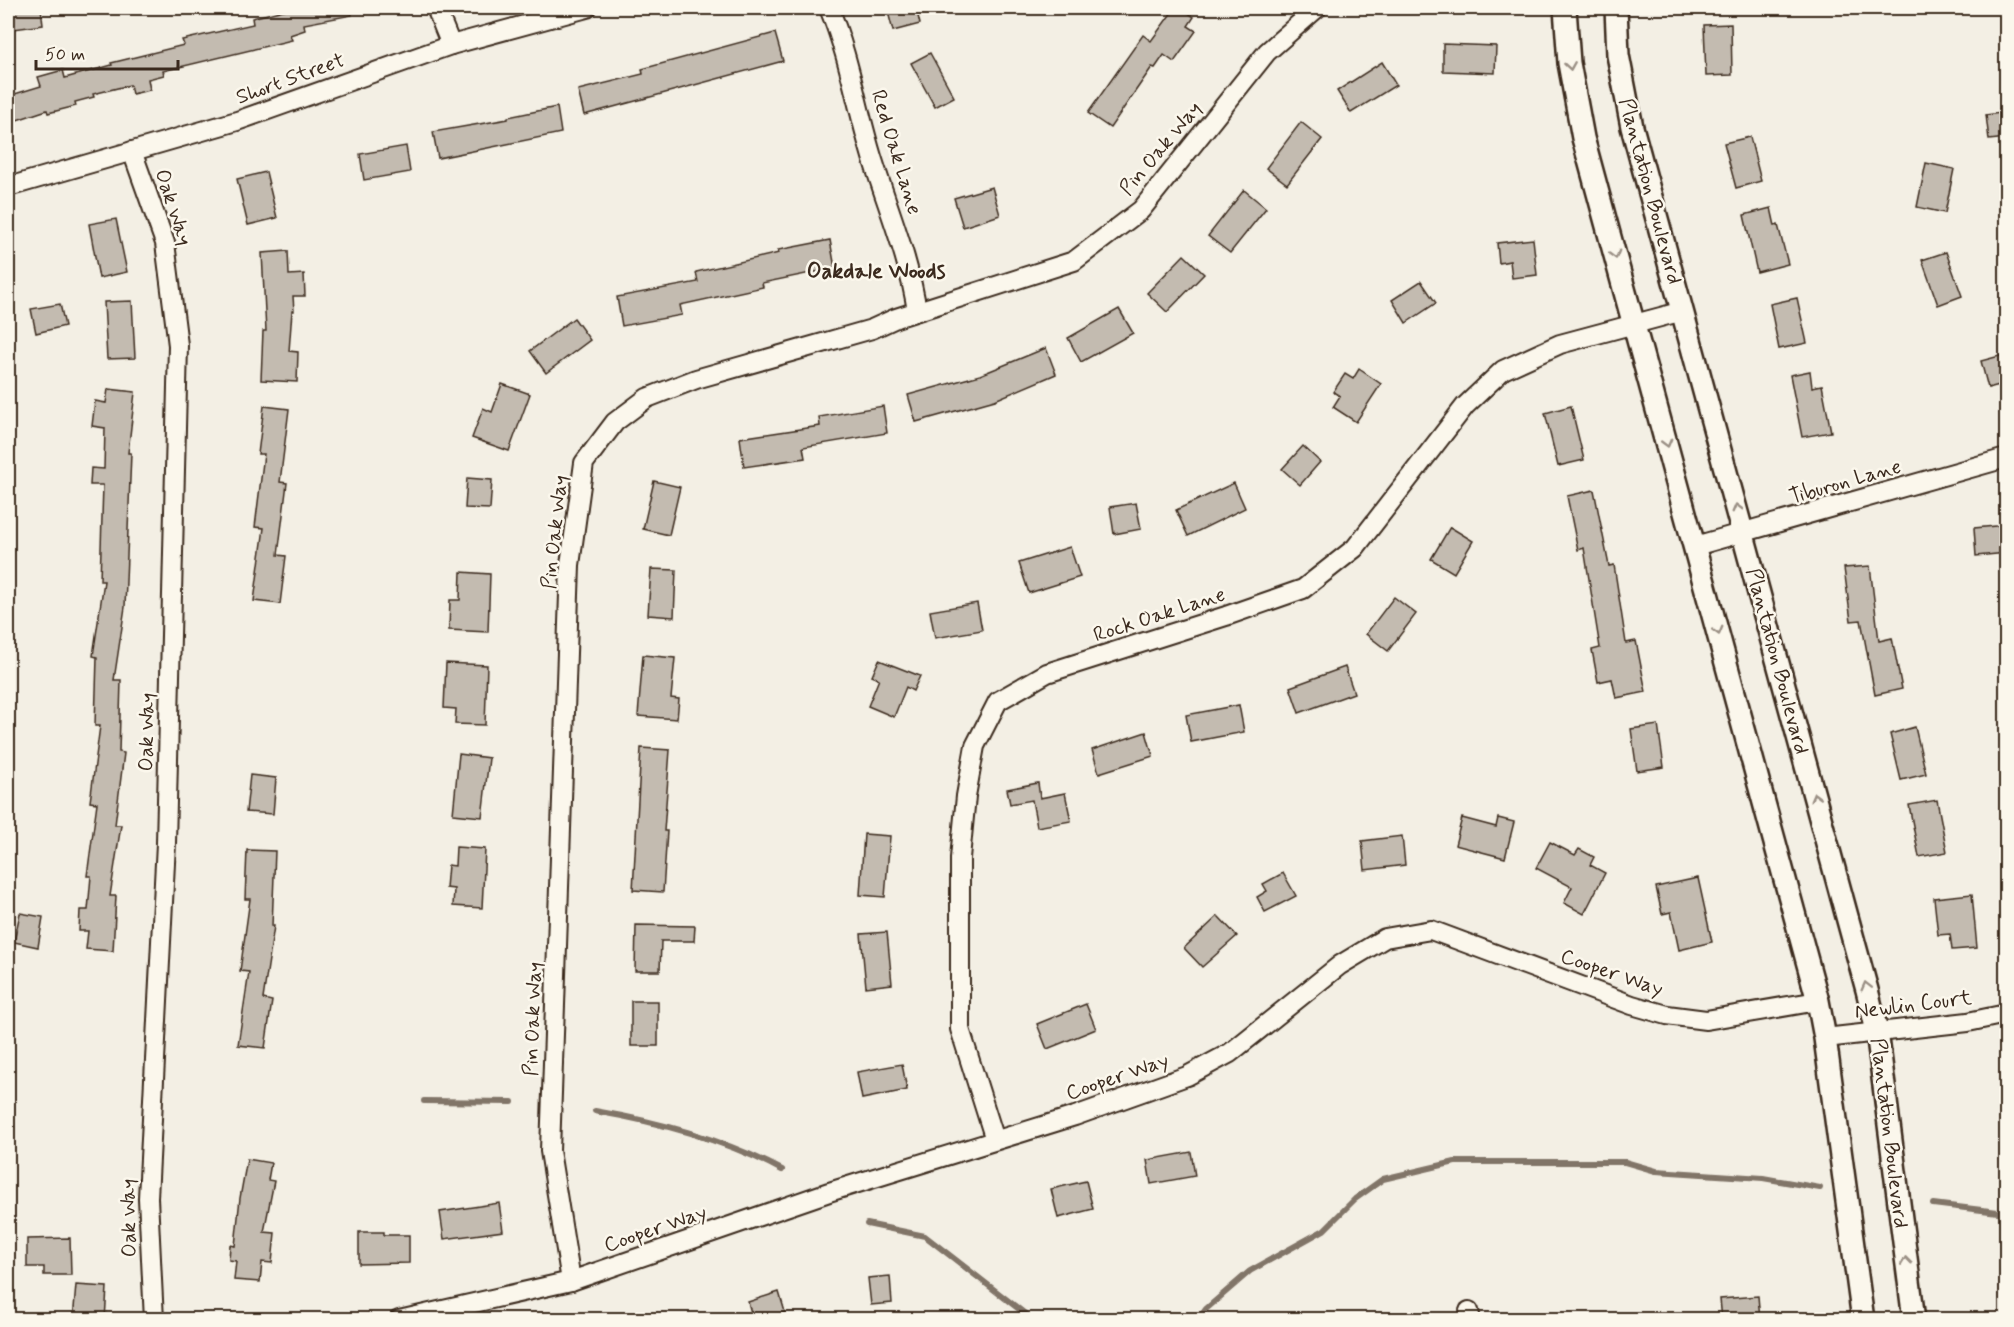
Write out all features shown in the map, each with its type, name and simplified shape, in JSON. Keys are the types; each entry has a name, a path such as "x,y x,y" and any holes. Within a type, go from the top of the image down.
{"street":[{"path":"436,8 451,45"},
{"name":"Short Street","path":"8,187 237,121 451,45 587,8"},
{"name":"Red Oak Lane","path":"829,8 838,30 872,157 913,284 917,311"},
{"name":"Pin Oak Way","path":"571,1281 550,1151 570,565 584,463 615,422 647,399 696,379 872,329 896,318 1074,261 1141,210 1267,52 1317,8"},
{"path":"1565,8 1569,63 1583,138 1818,1001 1863,1320"},
{"name":"Plantation Boulevard","path":"1616,8 1618,55 1632,127 1864,978 1876,1031 1914,1320"},
{"name":"Oak Way","path":"132,151 165,243 178,345 166,843 148,1198 153,1320"},
{"name":"Rock Oak Lane","path":"995,1140 960,1029 960,858 966,795 975,746 998,701 1047,673 1303,589 1354,548 1465,406 1503,370 1560,344 1683,311"},
{"name":"Tiburon Lane","path":"1695,546 2007,458"},
{"name":"Cooper Way","path":"399,1320 571,1281 771,1212 1075,1116 1187,1076 1230,1053 1340,965 1385,938 1431,930 1632,1005 1667,1015 1706,1020 1818,1001"},
{"name":"Newlin Court","path":"1825,1038 1968,1022 2007,1014"}],"building":[{"path":"41,8 43,25 14,29 12,10"},
{"path":"291,8 351,8 352,15 304,24 305,30 290,35 292,40 163,71 164,75 148,79 150,90 132,94 130,85 93,94 94,97 75,102 76,106 48,113 47,110 8,123 8,96 41,86 38,77 63,70 65,78 112,65 111,63 184,45 182,40 253,24 252,18"},
{"path":"887,8 916,8 920,24 893,31"},
{"path":"1175,8 1181,8 1194,17 1188,26 1196,31 1174,62 1164,55 1155,68 1152,67 1110,128 1088,113 1143,35 1151,41"},
{"path":"1731,24 1732,75 1706,76 1704,25"},
{"path":"775,33 783,61 584,115 578,90 643,74 642,69"},
{"path":"1443,44 1496,46 1495,73 1443,71"},
{"path":"930,53 954,97 935,107 911,63"},
{"path":"1382,62 1396,85 1351,113 1337,91"},
{"path":"557,107 561,133 438,158 433,132 508,119 508,117"},
{"path":"2007,112 2007,138 1989,140 1986,115"},
{"path":"1301,122 1322,139 1287,184 1266,168"},
{"path":"1750,137 1761,181 1736,188 1724,143"},
{"path":"406,146 410,172 364,180 360,154"},
{"path":"1926,163 1954,169 1945,213 1917,207"},
{"path":"266,172 277,218 248,225 237,179"},
{"path":"992,187 1000,215 963,227 954,198"},
{"path":"1244,190 1266,208 1230,253 1208,236"},
{"path":"1771,208 1788,264 1757,272 1744,215"},
{"path":"116,219 127,272 99,278 89,224"},
{"path":"1533,239 1537,275 1512,278 1510,261 1499,263 1497,243"},
{"path":"830,240 835,268 762,283 763,287 680,305 682,315 622,326 617,297 698,282 696,272 779,253 778,250"},
{"path":"288,251 289,275 304,274 305,296 293,296 294,311 292,311 289,351 298,352 297,382 261,380 263,331 266,331 262,253"},
{"path":"1946,252 1962,296 1938,305 1922,260"},
{"path":"1184,255 1204,274 1167,312 1147,293"},
{"path":"1421,281 1436,303 1406,323 1392,300"},
{"path":"1797,298 1807,343 1779,349 1770,304"},
{"path":"132,301 135,358 107,359 104,302"},
{"path":"60,304 65,326 36,333 31,309"},
{"path":"1119,309 1133,333 1081,362 1068,338"},
{"path":"574,318 590,340 546,373 530,351"},
{"path":"1046,348 1056,374 995,400 916,422 908,395 980,375"},
{"path":"2007,354 2007,383 1988,388 1981,361"},
{"path":"1359,369 1381,384 1356,422 1333,407 1340,396 1333,392 1345,374 1353,379"},
{"path":"1810,371 1812,387 1822,385 1831,432 1802,437 1790,375"},
{"path":"502,384 530,394 509,451 472,438 483,408 492,412"},
{"path":"108,389 135,392 128,453 131,453 125,607 114,680 121,680 119,752 124,753 115,825 121,825 110,896 116,896 113,951 86,949 88,931 79,931 80,910 88,910 91,876 87,876 97,803 90,802 100,726 95,726 97,657 93,656 104,581 100,581 103,485 90,485 91,468 104,469 105,428 92,426 95,401 106,403"},
{"path":"264,406 289,409 280,482 287,483 278,555 286,556 280,604 254,601 264,528 255,527 264,454 258,454"},
{"path":"883,406 887,433 803,447 805,458 744,467 740,438 820,426 819,417"},
{"path":"1571,406 1584,460 1558,466 1545,413"},
{"path":"1303,446 1320,462 1300,485 1282,469"},
{"path":"467,478 492,480 490,509 465,508"},
{"path":"654,481 680,487 669,535 643,529"},
{"path":"1234,483 1245,508 1188,536 1176,510"},
{"path":"1594,490 1609,566 1614,565 1626,643 1636,641 1646,692 1616,698 1612,679 1598,682 1592,650 1600,648 1584,548 1578,550 1567,496"},
{"path":"1136,503 1141,529 1114,534 1110,507"},
{"path":"2007,525 2007,553 1976,556 1974,528"},
{"path":"1450,527 1473,541 1454,573 1431,559"},
{"path":"1070,547 1080,577 1029,593 1019,563"},
{"path":"1870,566 1879,641 1892,638 1902,689 1875,695 1861,620 1851,621 1844,568"},
{"path":"651,569 676,570 674,617 648,615"},
{"path":"461,572 490,574 488,632 449,630 450,600 460,600"},
{"path":"1394,597 1416,614 1388,651 1366,634"},
{"path":"977,603 982,630 935,638 930,611"},
{"path":"643,655 675,658 671,698 679,699 677,719 638,716"},
{"path":"879,660 920,676 913,691 906,687 894,717 868,706 879,679 872,676"},
{"path":"446,663 487,665 485,725 455,724 456,709 444,708"},
{"path":"1345,667 1354,693 1299,713 1290,687"},
{"path":"1239,705 1244,732 1191,742 1186,715"},
{"path":"1658,725 1664,767 1637,771 1631,729"},
{"path":"1915,727 1926,774 1901,780 1890,734"},
{"path":"1146,732 1153,756 1099,773 1092,750"},
{"path":"641,748 670,750 664,831 667,831 663,892 633,890"},
{"path":"459,754 489,758 482,817 453,814"},
{"path":"250,775 276,778 273,814 246,812"},
{"path":"1038,783 1040,798 1065,793 1071,821 1037,827 1032,800 1010,804 1007,789"},
{"path":"1937,800 1947,852 1919,857 1909,805"},
{"path":"1462,818 1496,827 1498,818 1514,822 1505,858 1455,845"},
{"path":"864,834 890,836 885,897 860,895"},
{"path":"1402,836 1405,865 1365,870 1362,841"},
{"path":"1550,842 1575,855 1579,849 1594,857 1590,865 1605,873 1584,914 1564,903 1572,887 1536,868"},
{"path":"456,847 485,849 482,908 453,906 454,889 446,888 448,865 455,866"},
{"path":"247,850 275,851 272,926 274,926 263,999 272,1001 265,1048 238,1045 249,972 240,971 250,899 245,899"},
{"path":"1283,873 1296,896 1265,912 1257,897 1267,891 1263,884"},
{"path":"1698,878 1712,942 1679,950 1671,912 1662,914 1656,887"},
{"path":"1972,894 1977,948 1952,950 1950,934 1938,935 1934,898"},
{"path":"20,913 43,917 38,947 14,942"},
{"path":"1218,916 1237,936 1202,967 1184,948"},
{"path":"636,925 695,926 694,941 661,941 660,971 635,971"},
{"path":"887,932 892,984 866,987 861,934"},
{"path":"631,1001 658,1001 658,1046 631,1046"},
{"path":"1086,1004 1096,1029 1047,1049 1037,1024"},
{"path":"902,1064 907,1090 862,1099 857,1072"},
{"path":"1191,1152 1195,1176 1151,1184 1147,1160"},
{"path":"247,1159 271,1163 268,1180 274,1181 264,1232 275,1233 272,1263 262,1262 260,1282 234,1280 236,1261 229,1260 230,1245 235,1246"},
{"path":"1086,1181 1093,1209 1058,1218 1051,1189"},
{"path":"499,1203 503,1231 444,1239 440,1212"},
{"path":"359,1232 409,1235 409,1263 359,1264"},
{"path":"70,1238 71,1275 44,1275 44,1267 27,1267 27,1239"},
{"path":"890,1276 892,1303 871,1305 868,1278"},
{"path":"76,1285 107,1287 105,1320 73,1320"},
{"path":"779,1292 785,1312 762,1320 753,1320 748,1302"},
{"path":"1758,1296 1760,1320 1722,1320 1720,1299"}],"waterway":[{"path":"424,1101 512,1102"},
{"path":"595,1111 643,1120 691,1133 737,1149 782,1170"},
{"path":"1198,1320 1206,1309 1250,1271 1324,1230 1355,1199 1383,1179 1455,1162 1625,1162 1656,1171 1763,1178 1820,1188"},
{"path":"1933,1204 2006,1213"},
{"path":"867,1224 925,1236 1033,1320"}],"district":[{"name":"Oakdale Woods","path":"876,270"}]}
